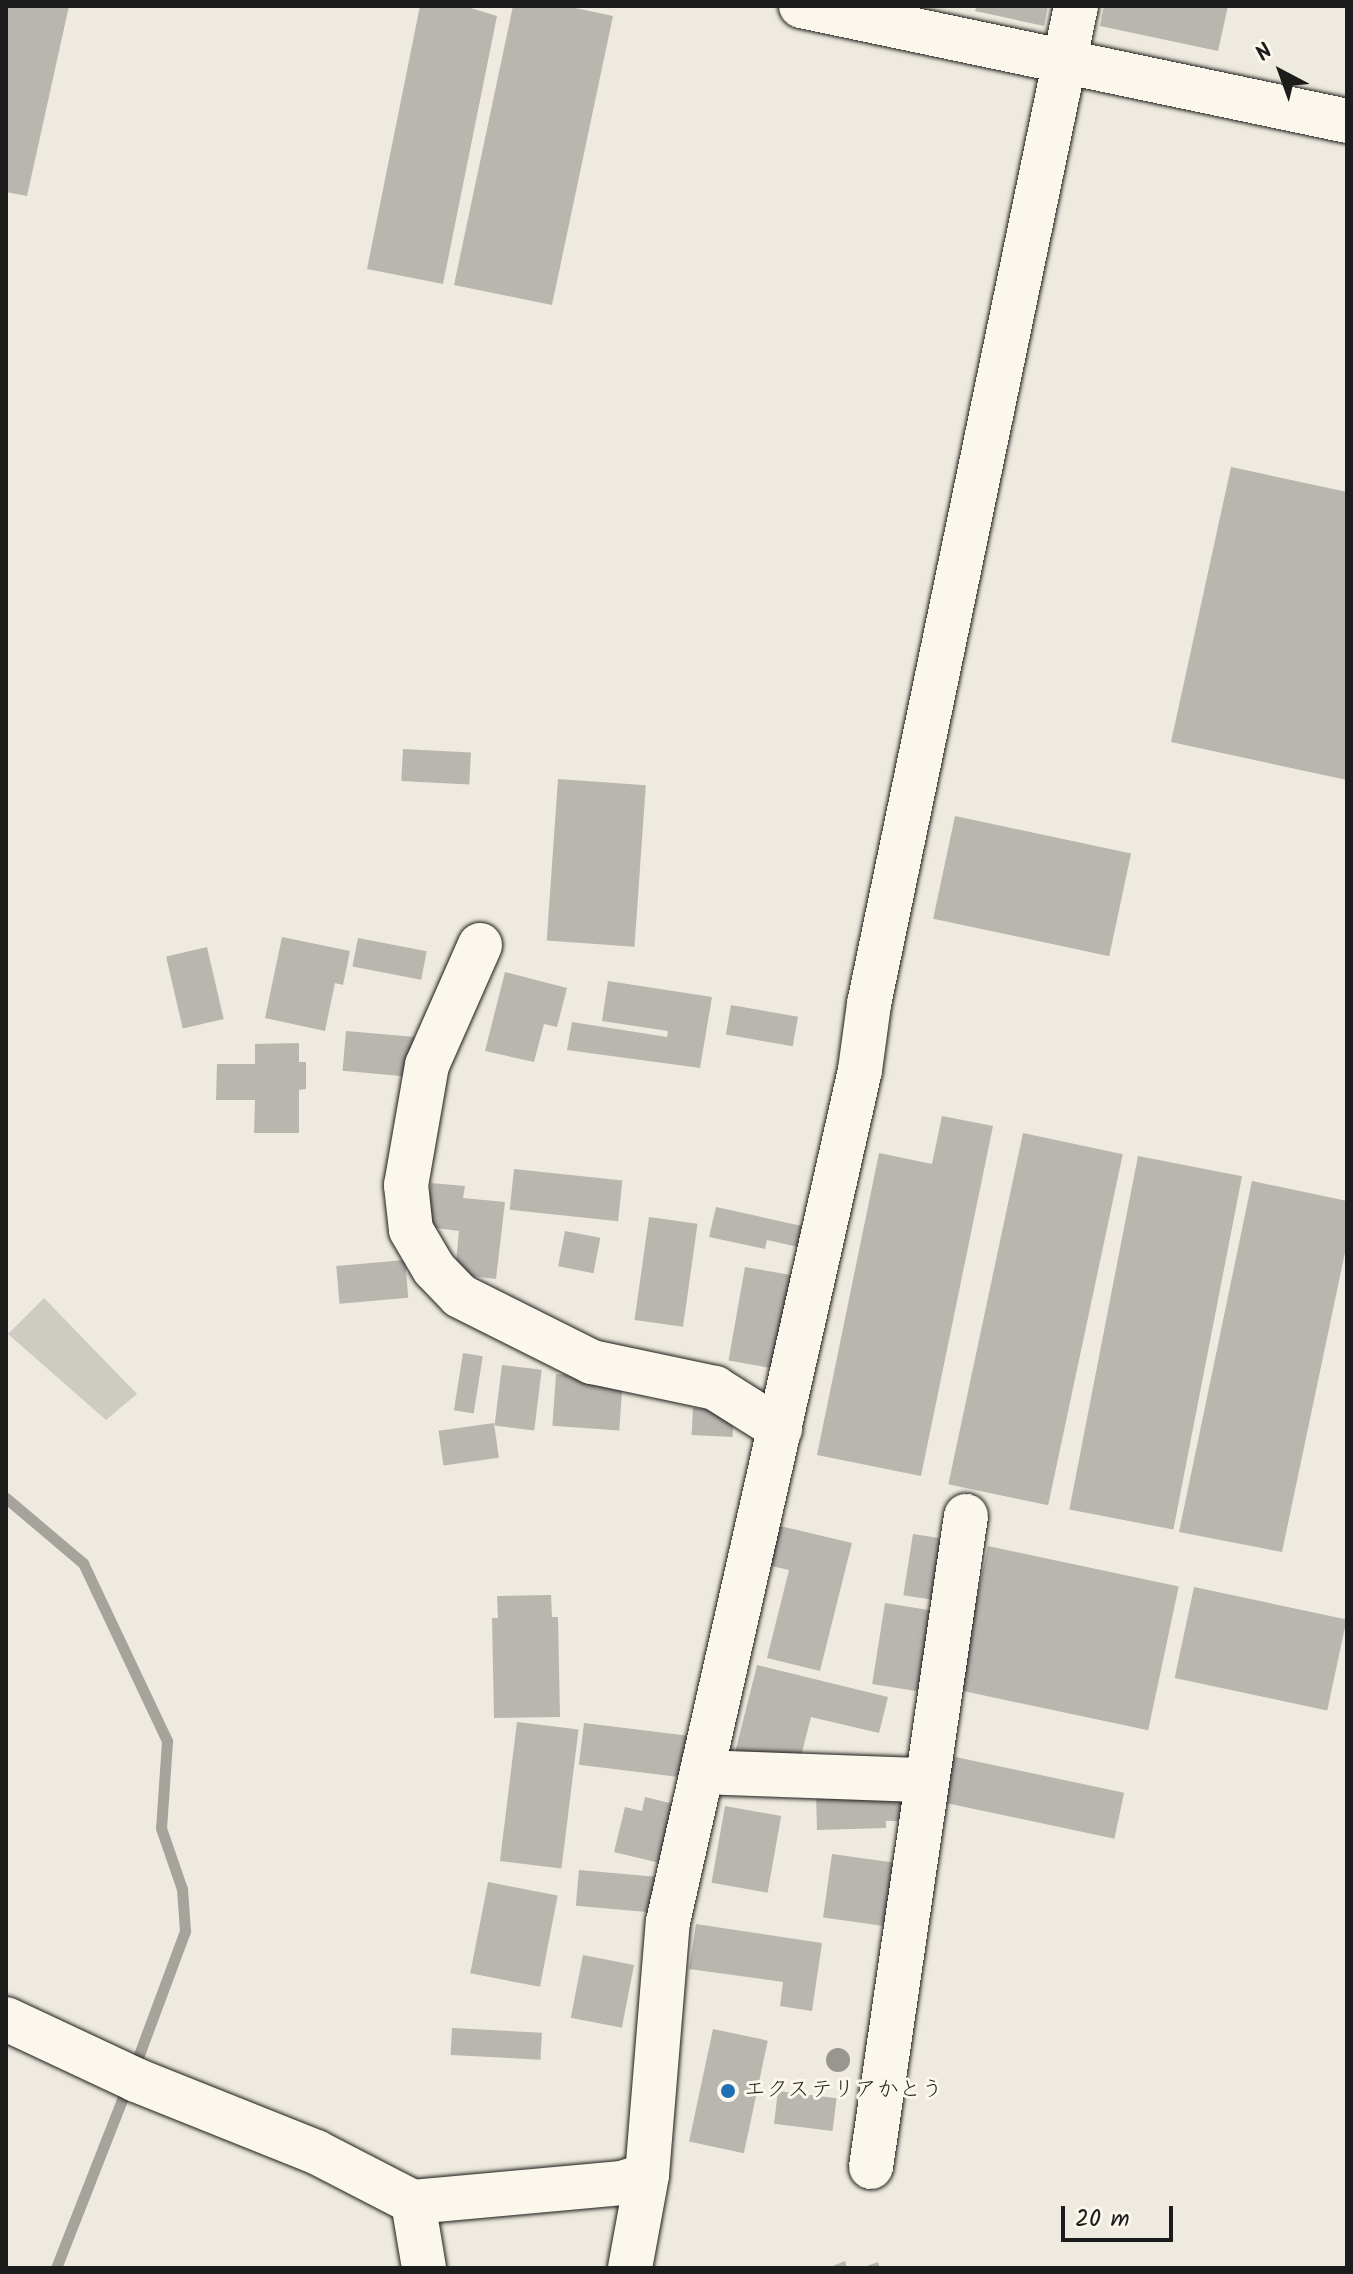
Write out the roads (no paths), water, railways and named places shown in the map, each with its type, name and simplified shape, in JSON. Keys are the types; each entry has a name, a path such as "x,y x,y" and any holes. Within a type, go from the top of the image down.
{"street":[{"path":"801,6 1066,58 1347,121"},
{"path":"630,2268 647,2175 668,1922 860,1070 869,1004 1076,6"},
{"path":"480,945 427,1065 406,1185 411,1230 434,1269 460,1296 592,1362 715,1388 780,1429"},
{"path":"871,2167 924,1780 966,1516"},
{"path":"702,1772 924,1780"},
{"path":"6,2019 130,2077 316,2152 413,2202 622,2183 647,2175"},
{"path":"413,2202 424,2268"}],"waterway":[{"path":"6,1498 83,1563 167,1741 161,1828 182,1889 185,1931 134,2068"},
{"path":"56,2268 128,2084"}],"place":[{"name":"エクステリアかとう","path":"728,2091"}]}
